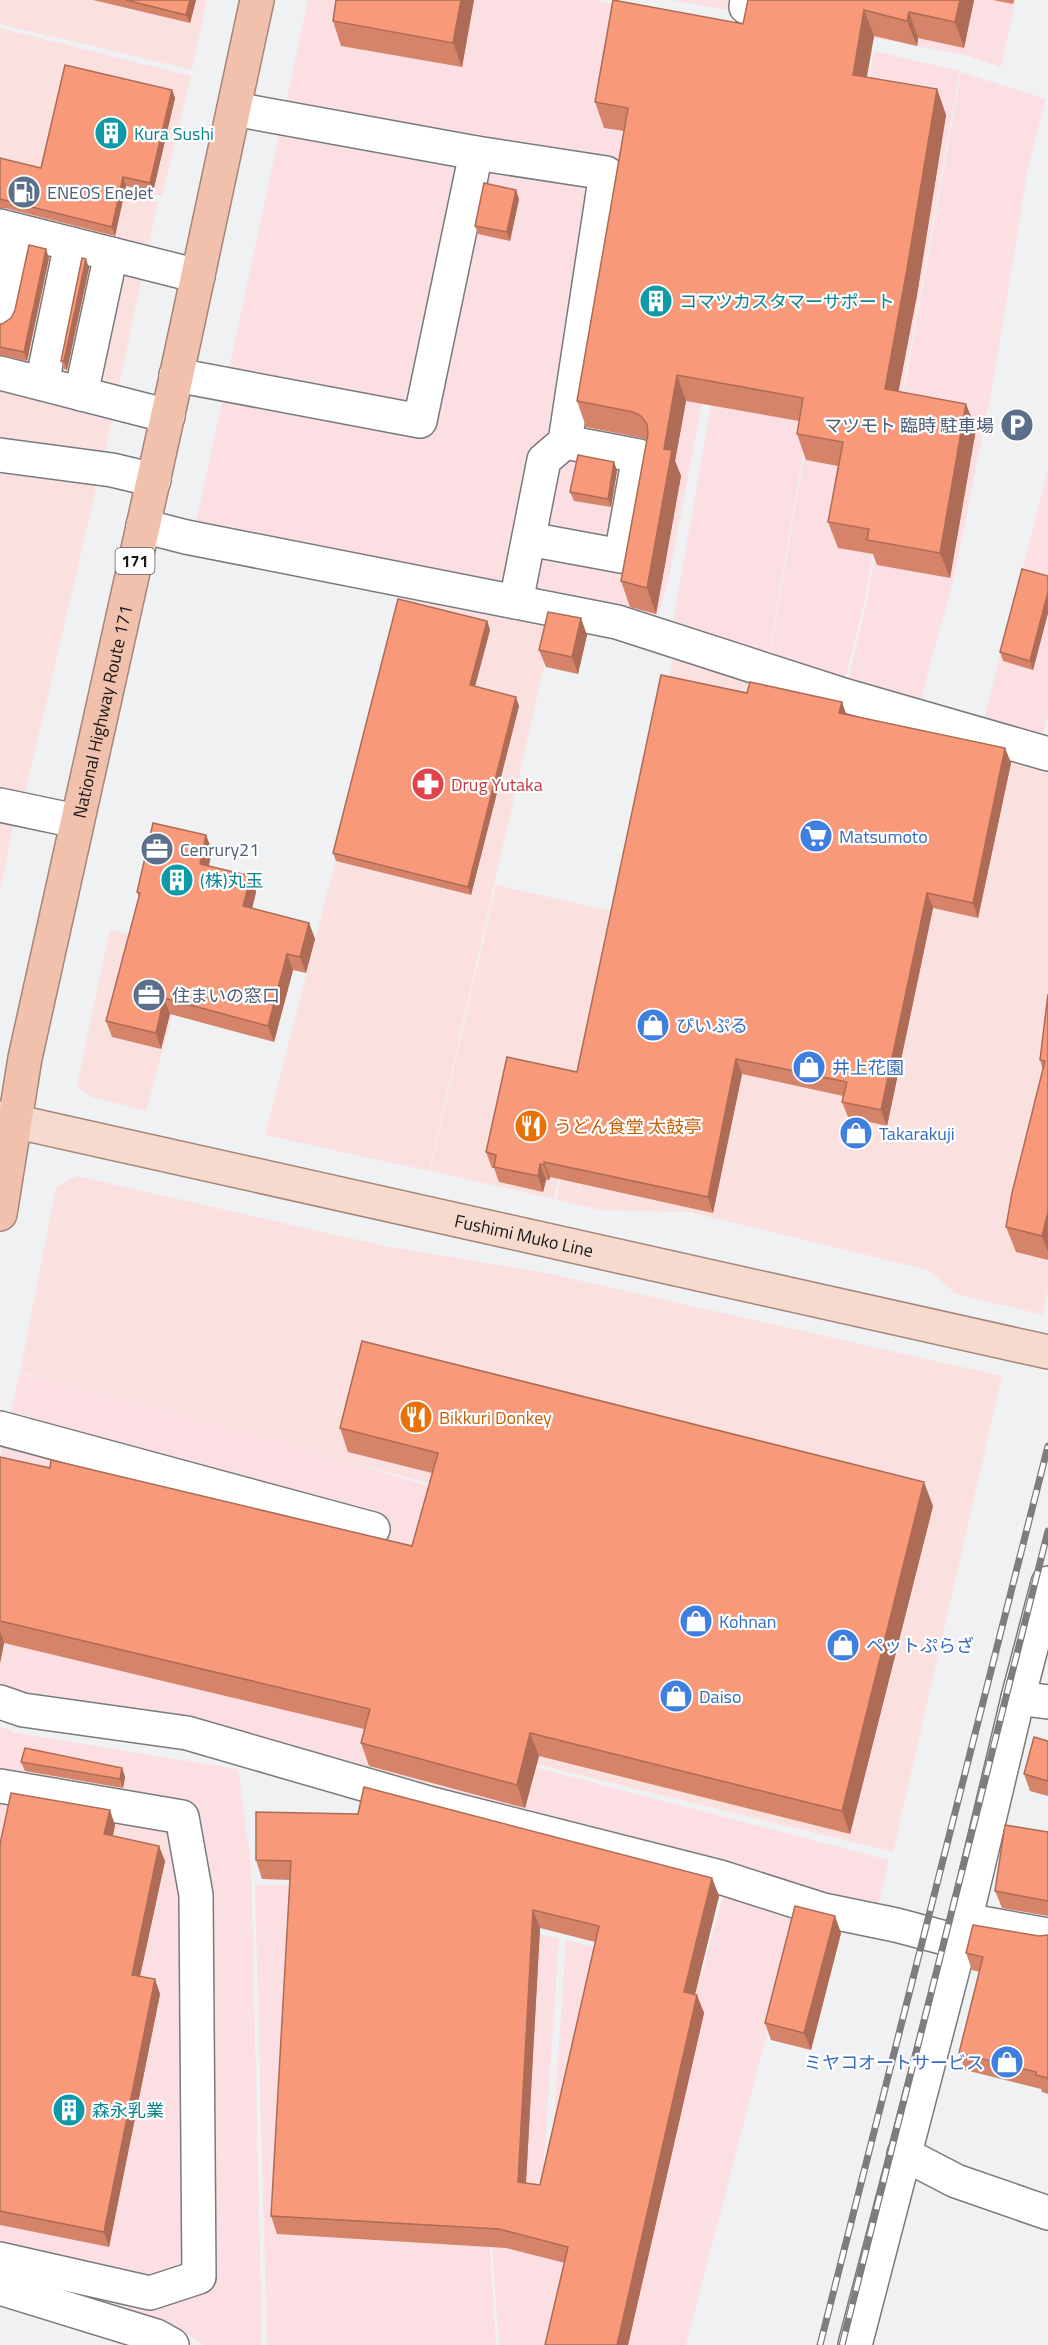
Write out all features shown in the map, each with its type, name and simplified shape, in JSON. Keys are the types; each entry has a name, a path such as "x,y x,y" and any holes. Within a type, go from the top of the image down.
{"highway":[{"name":"National Highway Route 171","path":"0,1214 7,1120 25,1058 76,821 154,480 257,0"}],"main road":[{"name":"Fushimi Muko Line","path":"7,1120 1048,1352"}],"street":[{"path":"234,109 476,153 606,173 565,442 544,460 516,602"},
{"path":"176,375 420,421 476,153"},
{"path":"0,315 9,229 198,276"},
{"path":"42,383 71,244"},
{"path":"81,394 111,254"},
{"path":"0,373 168,416"},
{"path":"528,540 621,556 639,456 565,442"},
{"path":"0,455 112,470 154,480"},
{"path":"143,526 197,539 617,622 840,694 1048,754"},
{"path":"0,805 76,821"},
{"path":"0,1428 373,1529"},
{"path":"855,2345 963,1931 1033,1700 1048,1583"},
{"path":"0,1702 23,1710 187,1733 432,1804 720,1876 823,1910 896,1925 1048,1935"},
{"path":"0,1786 182,1817 196,1895 199,2277 150,2293 0,2259"},
{"path":"904,2154 956,2181 1048,2212"},
{"path":"0,2288 156,2336 172,2345"}],"shaded area":[{"path":"0,0 207,0 192,70 0,24"},
{"path":"308,0 596,0 771,40 668,582 657,619 196,523"},
{"path":"671,0 731,0 729,10"},
{"path":"864,0 1016,0 1001,67 961,54 856,35"},
{"path":"0,28 191,76 162,196 0,157"},
{"path":"776,34 872,51 769,654 673,622"},
{"path":"874,51 960,71 864,604 845,679 770,654"},
{"path":"961,72 1046,99 1028,168 993,383 954,578 920,701 848,680 866,605"},
{"path":"0,162 158,201 105,452 92,458 0,446"},
{"path":"0,469 81,482 92,485 96,489 23,802 0,798"},
{"path":"1048,469 1048,715 1043,736 984,719"},
{"path":"404,595 554,622 429,1171 265,1135"},
{"path":"674,655 1048,767 1048,1290 1042,1315 1004,1305 1007,1286 1003,1306 956,1294 928,1270 689,1212 601,1210 556,1200"},
{"path":"0,823 13,826 0,892"},
{"path":"496,885 616,912 554,1199 430,1171"},
{"path":"110,930 191,947 146,1111 89,1096 77,1085"},
{"path":"77,1176 385,1246 542,1272 1002,1376 893,1852 442,1741 497,1502 20,1372 56,1187"},
{"path":"20,1373 234,1428 493,1505 481,1578 426,1791 0,1691 0,1457"},
{"path":"0,1726 16,1733 238,1769 251,1866 262,2345 205,2345 168,2323 80,2291 0,2273"},
{"path":"442,1743 889,1860 876,1916 429,1798"},
{"path":"255,1885 346,1886 559,1939 541,2204 490,2247 496,2345 267,2345"},
{"path":"725,1889 800,1907 686,2345 499,2345 492,2246 548,2209 566,1940 702,1973"}],"building":[{"path":"126,0 190,0 186,15"},
{"path":"336,0 461,0 453,43 333,21"},
{"path":"613,0 743,24 748,0 960,0 955,22 909,12 907,21 864,10 853,75 937,89 885,389 966,404 940,553 867,540 869,529 828,522 843,442 797,434 803,398 677,375 664,449 672,450 647,588 621,581 648,434 647,424 641,416 633,412 577,401 628,108 595,102"},
{"name":"Kura Sushi","path":"65,65 172,90 150,183 123,177 112,227 0,199 0,158 41,168"},
{"path":"484,183 516,190 507,232 475,226"},
{"path":"29,245 46,249 24,352 0,347 0,324 11,318 15,310"},
{"path":"82,258 86,259 64,361 61,361"},
{"path":"578,455 614,462 608,499 570,492"},
{"path":"1022,569 1048,576 1048,592 1030,661 1000,652"},
{"name":"Drug Yutaka","path":"398,599 487,621 470,685 516,697 468,887 333,853"},
{"path":"548,612 581,618 572,657 539,650"},
{"name":"Matsumoto","path":"661,675 747,693 750,682 842,702 839,713 1005,748 973,903 927,893 881,1110 842,1102 847,1082 736,1059 708,1197 544,1162 544,1165 540,1164 538,1176 494,1167 496,1155 486,1152 507,1057 577,1072"},
{"path":"153,823 206,835 200,864 251,876 243,906 309,923 300,957 287,954 268,1026 164,998 156,1033 106,1021 140,893 137,892"},
{"path":"1048,994 1048,1212 1042,1236 1006,1227 1012,1193 1045,1061 1040,1060"},
{"path":"362,1341 924,1482 842,1811 530,1733 517,1785 361,1743 370,1709 0,1621 0,1457 50,1468 51,1460 412,1546 438,1453 340,1428"},
{"path":"1034,1737 1048,1741 1048,1781 1024,1774"},
{"path":"25,1748 122,1768 120,1779 21,1762"},
{"path":"364,1787 712,1878 684,1992 697,1995 617,2345 545,2345 568,2247 499,2229 271,2216 291,1861 256,1860 256,1812 358,1814","holes":["533,1910 599,1926 540,2185 518,2182"]},
{"name":"森永乳業","path":"11,1793 110,1810 104,1834 159,1846 132,1975 155,1979 104,2232 0,2211 0,1844"},
{"path":"1005,1825 1048,1832 1048,1901 995,1891"},
{"path":"795,1906 835,1916 804,2033 765,2023"},
{"path":"973,1925 1039,1936 1048,1935 1048,2078 1036,2075 1036,2072 959,2053 983,1957 966,1953"}],"railway":[{"path":"820,2345 1048,1446"},
{"path":"842,2345 1048,1531"}],"place":[{"name":"Kura Sushi","path":"111,133"},
{"name":"ENEOS EneJet","path":"24,192"},
{"name":"コマツカスタマーサポート","path":"656,301"},
{"name":"マツモト 臨時 駐車場","path":"1017,425"},
{"name":"Drug Yutaka","path":"428,784"},
{"name":"Matsumoto","path":"816,836"},
{"name":"Cenrury21","path":"157,849"},
{"name":"(株)丸玉","path":"177,880"},
{"name":"住まいの窓口","path":"149,995"},
{"name":"ぴいぷる","path":"653,1025"},
{"name":"井上花園","path":"809,1067"},
{"name":"うどん食堂 太鼓亭","path":"531,1126"},
{"name":"Takarakuji","path":"856,1133"},
{"name":"Bikkuri Donkey","path":"416,1417"},
{"name":"Kohnan","path":"696,1621"},
{"name":"ペットぷらざ","path":"843,1645"},
{"name":"Daiso","path":"676,1696"},
{"name":"ミヤコオートサービス","path":"1007,2062"},
{"name":"森永乳業","path":"69,2110"}]}
